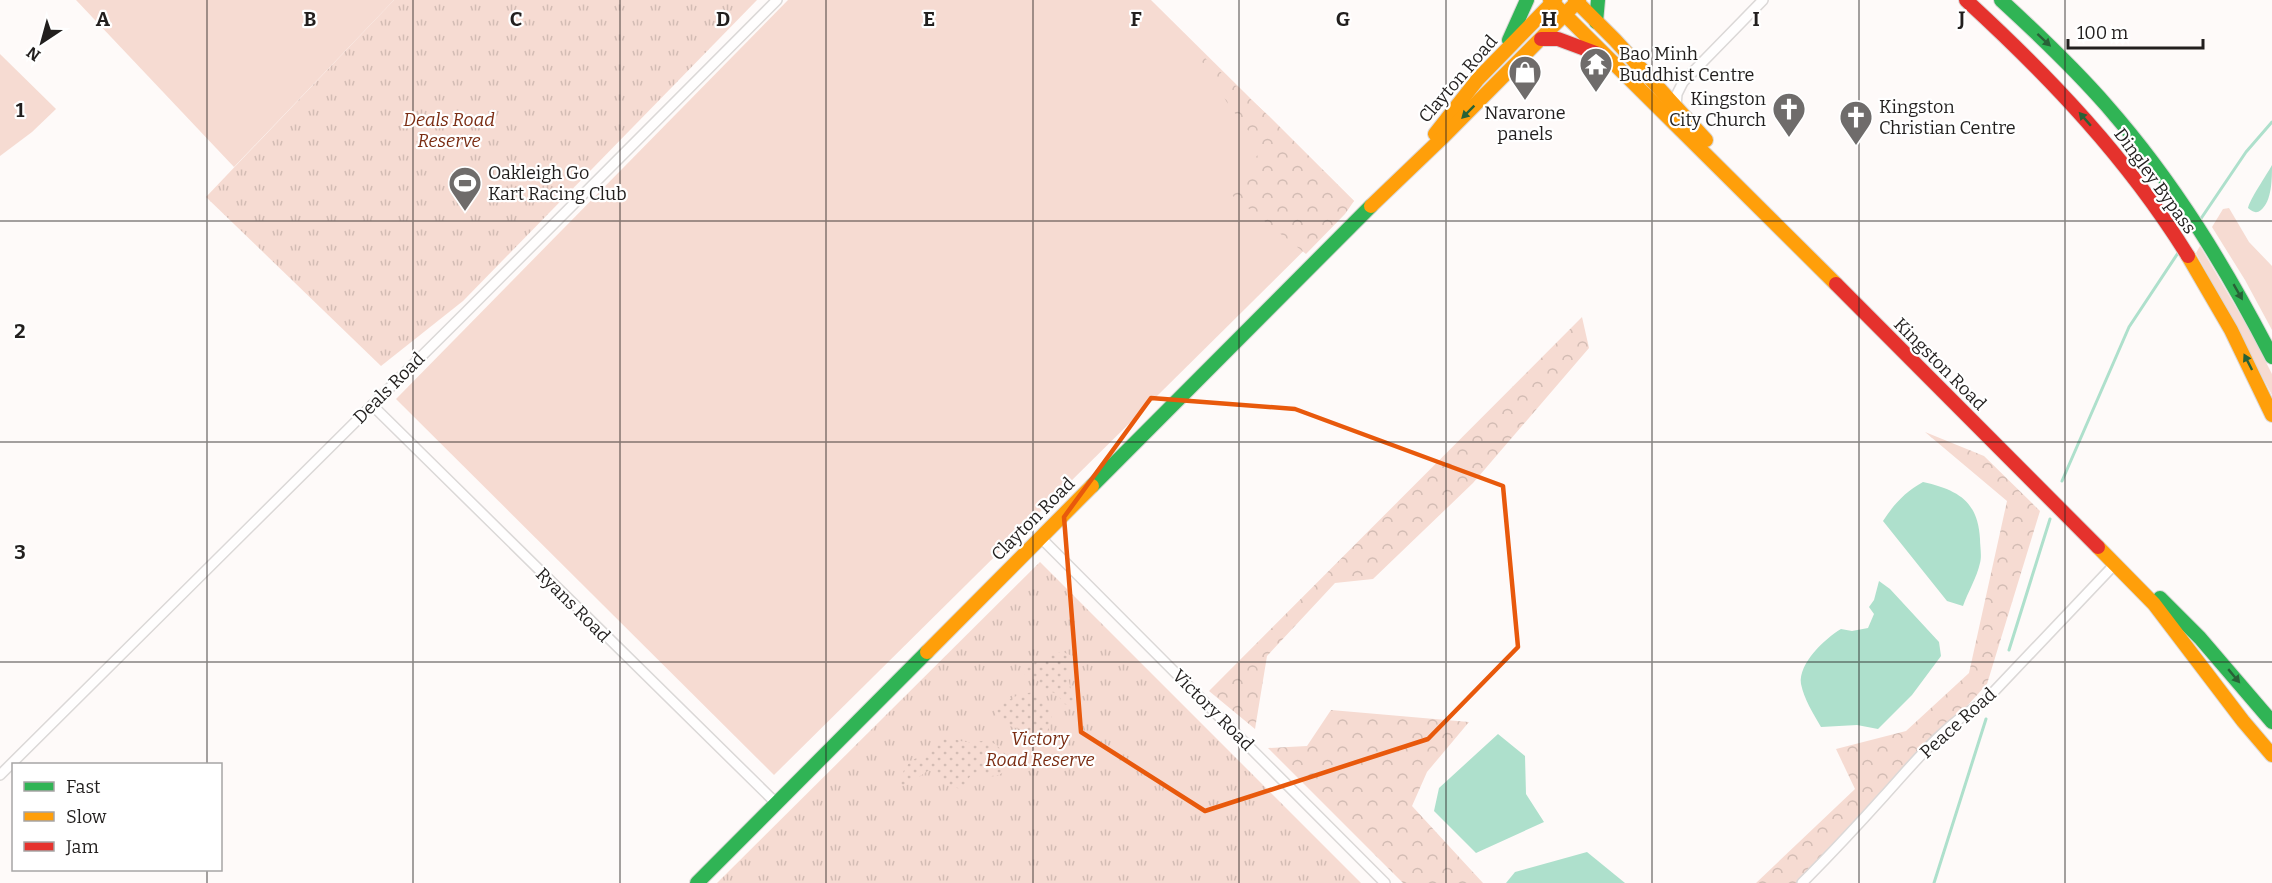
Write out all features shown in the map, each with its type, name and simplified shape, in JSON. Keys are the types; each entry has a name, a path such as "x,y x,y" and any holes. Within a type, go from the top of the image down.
{"main road":[{"path":"1504,75 1497,60 1527,0"},
{"path":"1596,22 1598,0"},
{"name":"Dingley Bypass","path":"1966,0 2022,51 2067,99 2135,179 2190,260 2242,350 2272,415"},
{"name":"Dingley Bypass","path":"2001,0 2079,74 2141,147 2208,242 2250,313 2272,357"},
{"name":"Clayton Road","path":"1395,182 1497,60 1552,1"},
{"name":"Kingston Road","path":"1552,1 2118,561 2200,638 2272,722"},
{"name":"Clayton Road","path":"697,883 1577,1"},
{"name":"Kingston Road","path":"1577,1 1746,182 1903,338 2118,561 2176,630 2272,755"},
{"path":"1541,39 1556,38 1594,52 1614,63"},
{"path":"2200,638 2196,645 2241,707 2257,738"}],"street":[{"path":"1676,109 1677,94 1683,82 1763,0"},
{"name":"Deals Road","path":"12,763 372,405 772,1"},
{"path":"1653,83 1669,86 1683,82"},
{"name":"Ryans Road","path":"372,405 776,803"},
{"name":"Victory Road","path":"1041,537 1385,883"},
{"name":"Peace Road","path":"1802,883 1920,755 1966,712 1984,702 2118,561"},
{"name":"Deals Road","path":"0,775 12,763"}],"highlighted area":[{"path":"1151,398 1295,409 1503,486 1518,647 1428,739 1205,811 1081,732 1064,517"}],"green space":[{"path":"76,0 394,0 234,167"},
{"name":"Deals Road Reserve","path":"394,0 757,0 463,301 381,366 206,197"},
{"path":"788,0 1151,0 1354,201 774,775 396,399"},
{"path":"1193,47 1269,116 1354,201 1345,214 1306,254 1229,193 1262,149 1228,104"},
{"path":"0,54 56,109 32,132 0,156"},
{"path":"2229,208 2249,242 2272,266 2272,330 2245,280 2212,227 2223,209"},
{"path":"2200,246 2250,331 2272,374 2272,395 2196,253"},
{"path":"1582,317 1589,348 1473,483 1373,579 1335,583 1267,656 1255,729 1209,691"},
{"path":"1925,432 1984,456 2040,511 1987,684 1883,799 1797,883 1756,883 1855,789 1836,749 1906,731 1969,673 2007,501"},
{"name":"Victory Road Reserve","path":"1040,562 1361,883 717,883"},
{"path":"1063,652 1070,655 1067,673 1074,702 1070,705 1064,704 1057,694 1044,689 1036,678 1029,678 1025,675 1024,669 1053,653"},
{"path":"1036,692 1052,710 1052,719 1045,732 1037,733 1016,728 1005,724 997,717 996,707 1020,694"},
{"path":"1331,710 1469,722 1427,772 1412,806 1483,883 1403,883 1268,748 1307,746"},
{"path":"947,736 964,742 992,742 1006,755 1006,771 992,776 977,772 971,775 962,788 957,788 948,785 930,770 913,782 901,785 905,768 913,760 922,757 936,742"}],"shaded area":[{"path":"2272,165 2271,189 2265,206 2258,212 2253,211 2248,208 2249,204"},
{"path":"1923,482 1946,489 1964,499 1975,515 1981,560 1963,606 1947,601 1883,521 1900,499"},
{"path":"1879,581 1890,589 1939,642 1941,656 1912,695 1878,729 1857,725 1821,727 1802,690 1801,676 1804,668 1814,652 1841,629 1852,631 1868,628 1874,614 1869,607 1874,600"},
{"path":"1498,734 1525,756 1526,794 1544,822 1476,853 1434,811 1439,788"},
{"path":"1587,852 1625,883 1506,883 1515,872"}],"waterway":[{"path":"2200,220 2246,152 2272,122"},
{"path":"2062,481 2129,327 2178,253"},
{"path":"2009,650 2050,519"},
{"path":"1934,883 1986,719"}],"traffic: fast":[{"path":"1509,40 1527,0"},
{"path":"1596,22 1598,0"},
{"path":"2001,0 2082,78 2155,165 2177,195 2217,259 2272,357"},
{"path":"1092,486 1371,206"},
{"path":"2160,598 2200,638 2272,722"},
{"path":"697,883 927,652"}],"traffic: slow":[{"path":"1550,0 1836,284"},
{"path":"1435,134 1478,79 1555,0"},
{"path":"1575,0 1615,40 1706,140"},
{"path":"1371,206 1579,0"},
{"path":"2188,256 2231,330 2272,415"},
{"path":"927,652 1092,486"},
{"path":"2098,547 2154,604 2243,721 2272,755"}],"traffic: jam":[{"path":"1966,0 2028,59 2086,120 2140,186 2188,256"},
{"path":"1541,39 1558,39 1601,55"},
{"path":"1836,284 2098,547"}],"place":[{"name":"Bao Minh Buddhist Centre","path":"1596,93"},
{"name":"Navarone panels","path":"1525,101"},
{"name":"Kingston City Church","path":"1789,138"},
{"name":"Kingston Christian Centre","path":"1856,146"},
{"name":"Oakleigh Go Kart Racing Club","path":"465,212"}]}
